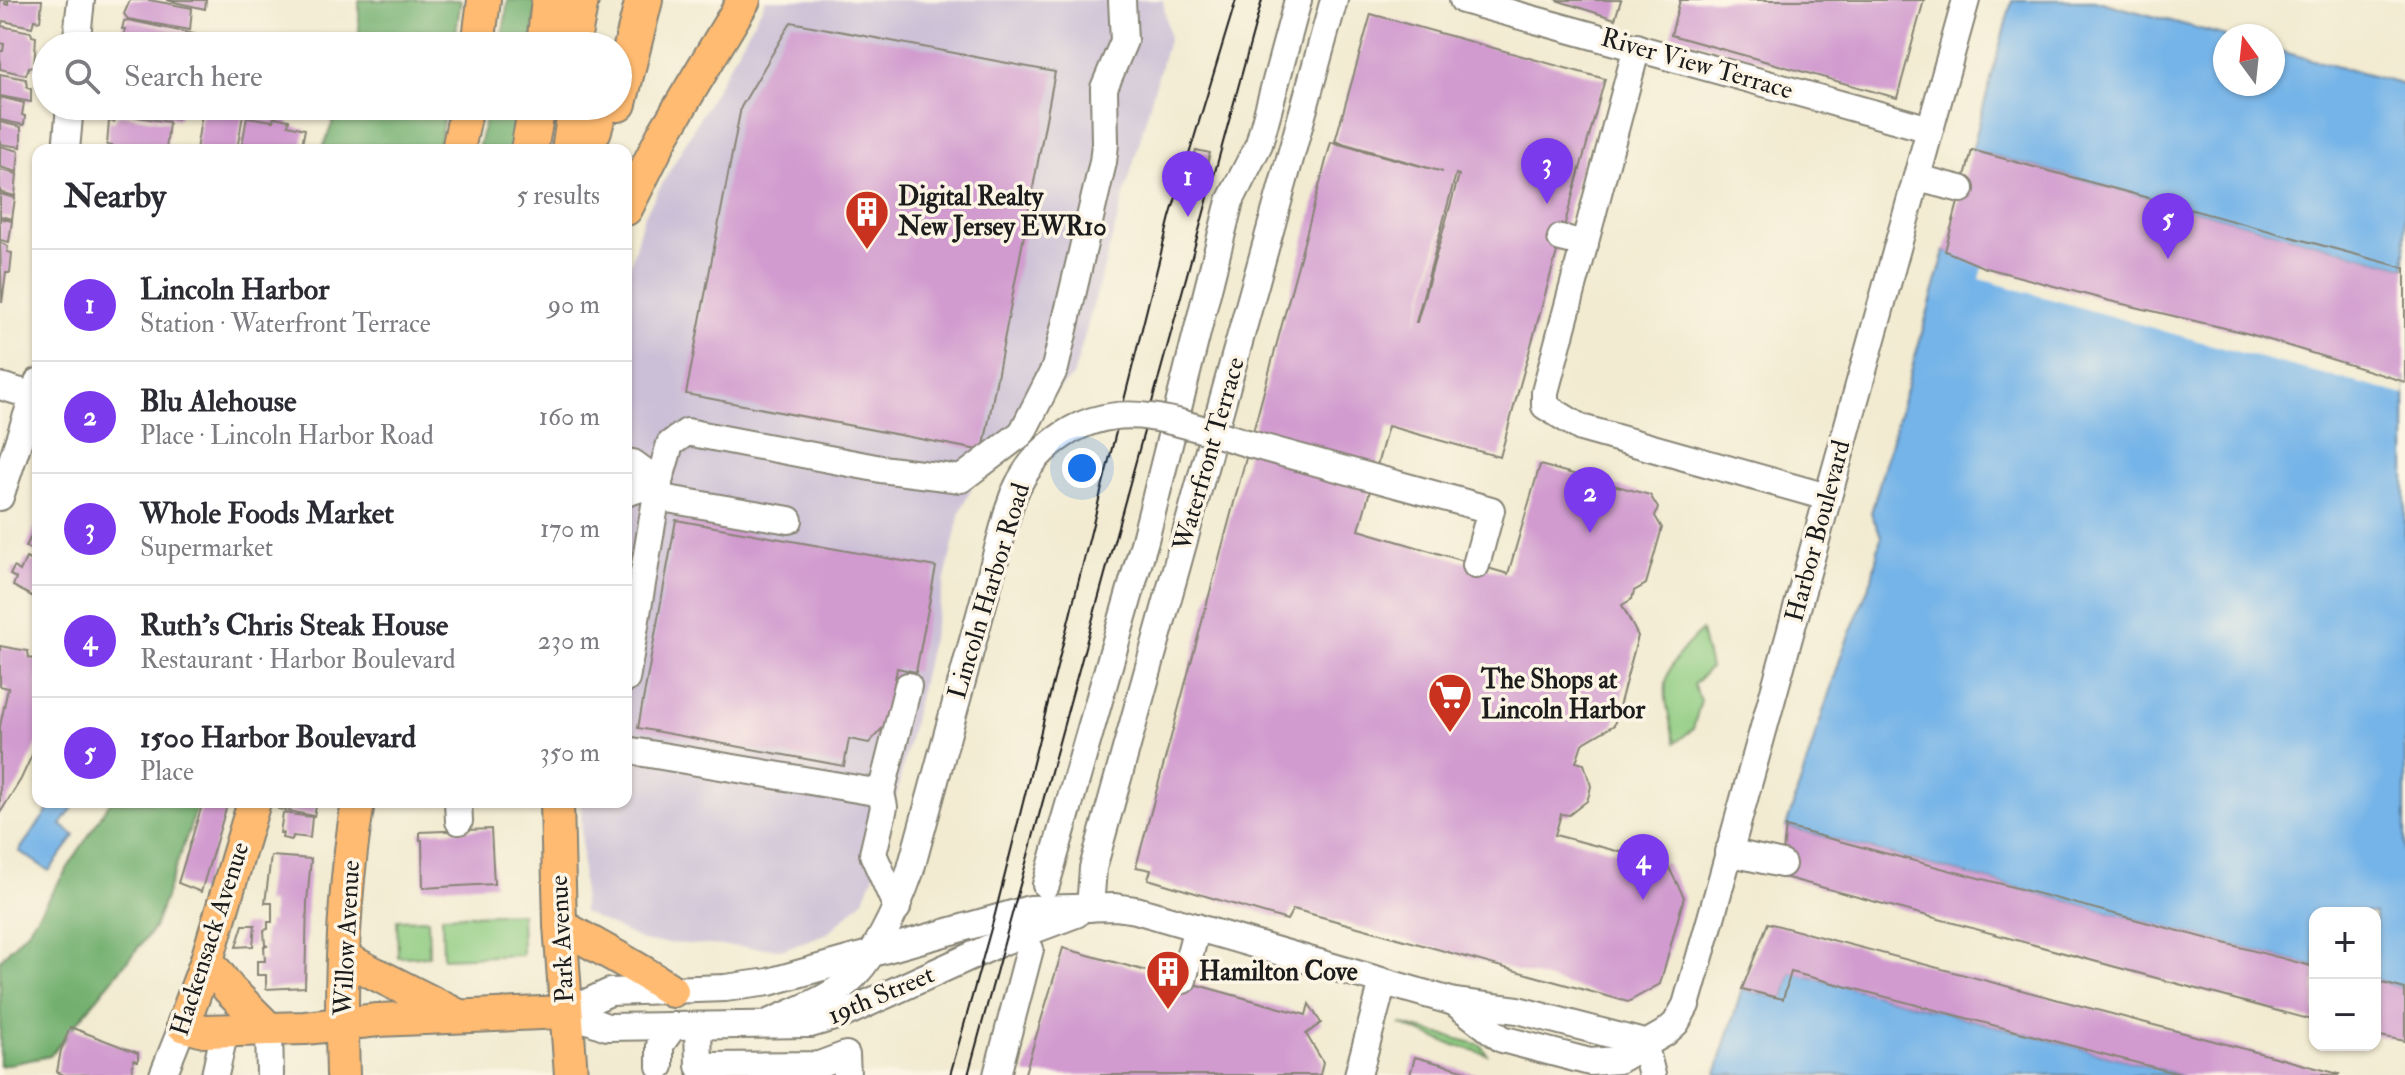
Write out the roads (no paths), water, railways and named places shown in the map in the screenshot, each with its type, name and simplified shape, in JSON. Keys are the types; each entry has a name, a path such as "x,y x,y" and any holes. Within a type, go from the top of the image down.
{"highway":[{"path":"547,32 550,0"},
{"path":"616,32 623,0"},
{"path":"632,48 644,0"},
{"path":"530,144 534,120"},
{"path":"585,144 596,120"},
{"path":"607,144 614,120"}],"main road":[{"path":"480,32 484,0"},
{"path":"576,32 582,0"},
{"path":"632,197 663,135 744,0"},
{"path":"459,144 464,120"},
{"path":"541,144 546,120"},
{"path":"569,144 573,120"},
{"name":"Hackensack Avenue","path":"183,1025 207,960 252,808"},
{"name":"Willow Avenue","path":"343,1075 344,958 357,808"},
{"name":"Park Avenue","path":"557,808 560,925 571,1075"},
{"path":"560,925 631,967 649,974 672,991"},
{"path":"344,958 461,1017"},
{"path":"207,960 229,989 269,1029"},
{"name":"19th Street","path":"183,1025 204,1031 269,1029 566,1012"}],"street":[{"path":"78,32 81,0"},
{"path":"632,644 658,490 670,444 687,432 852,464 961,479 1022,433 1055,368 1103,162 1104,88 1124,41 1122,0"},
{"path":"1046,885 1145,540 1230,201 1259,144 1298,0"},
{"name":"Waterfront Terrace","path":"1090,908 1093,868 1334,0"},
{"name":"River View Terrace","path":"1463,0 1930,129"},
{"name":"Harbor Boulevard","path":"1383,982 1454,1002 1502,1039 1580,1060 1600,1062 1618,1060 1671,1029 1686,1005 1966,0"},
{"path":"1637,47 1573,241 1545,406 1581,428 1827,497"},
{"path":"67,144 69,120"},
{"path":"1917,178 1961,189"},
{"path":"0,386 32,389"},
{"path":"0,497 32,401"},
{"name":"Lincoln Harbor Road","path":"766,1024 842,986 854,976 897,908 910,872 1017,485 1038,455 1069,430 1095,420 1124,415 1150,417 1491,510 1476,565"},
{"path":"632,463 658,490"},
{"path":"632,492 658,490 789,520"},
{"path":"897,908 873,854 884,807 881,793 908,686"},
{"path":"632,751 881,793"},
{"path":"1728,852 1782,864"},
{"name":"19th Street","path":"566,1012 610,992 725,988 769,982 1030,909 1126,907 1383,982"},
{"name":"19th Street","path":"566,1012 607,1027 810,1024 844,1014 985,950 1090,908"},
{"path":"1183,980 1197,927"},
{"path":"997,1075 1030,949"},
{"path":"1358,1075 1383,982"},
{"name":"Hackensack Avenue","path":"163,1075 183,1025"},
{"path":"660,1066 660,1045 686,1027 699,1066 819,1065 846,1055 847,1075"},
{"path":"269,1029 270,1075"},
{"path":"215,1075 225,1030"},
{"path":"1644,1043 1652,1075"}],"water":[{"path":"2012,0 2094,0 2213,32 2213,96 2285,96 2285,52 2405,85 2405,268 1972,150"},
{"path":"1945,251 2405,377 2405,989 2381,983 2381,907 2309,907 2309,965 1786,827 1843,650 1872,579 1881,536 1871,513"},
{"path":"50,808 73,808 61,825 75,836 49,871 19,851"},
{"path":"1791,972 2183,1075 1716,1075 1742,989 1783,999"}],"tram line":[{"path":"950,1075 994,918 1170,217 1236,0"},
{"path":"968,1075 1262,0"}],"place":[{"name":"Whole Foods Market","path":"1547,204"},
{"name":"Lincoln Harbor","path":"1188,217"},
{"name":"Digital Realty New Jersey EWR10","path":"867,251"},
{"name":"1500 Harbor Boulevard","path":"2168,259"},
{"name":"Blu Alehouse","path":"1590,533"},
{"name":"The Shops at Lincoln Harbor","path":"1450,734"},
{"name":"Ruth's Chris Steak House","path":"1643,900"},
{"name":"Hamilton Cove","path":"1168,1011"}]}
